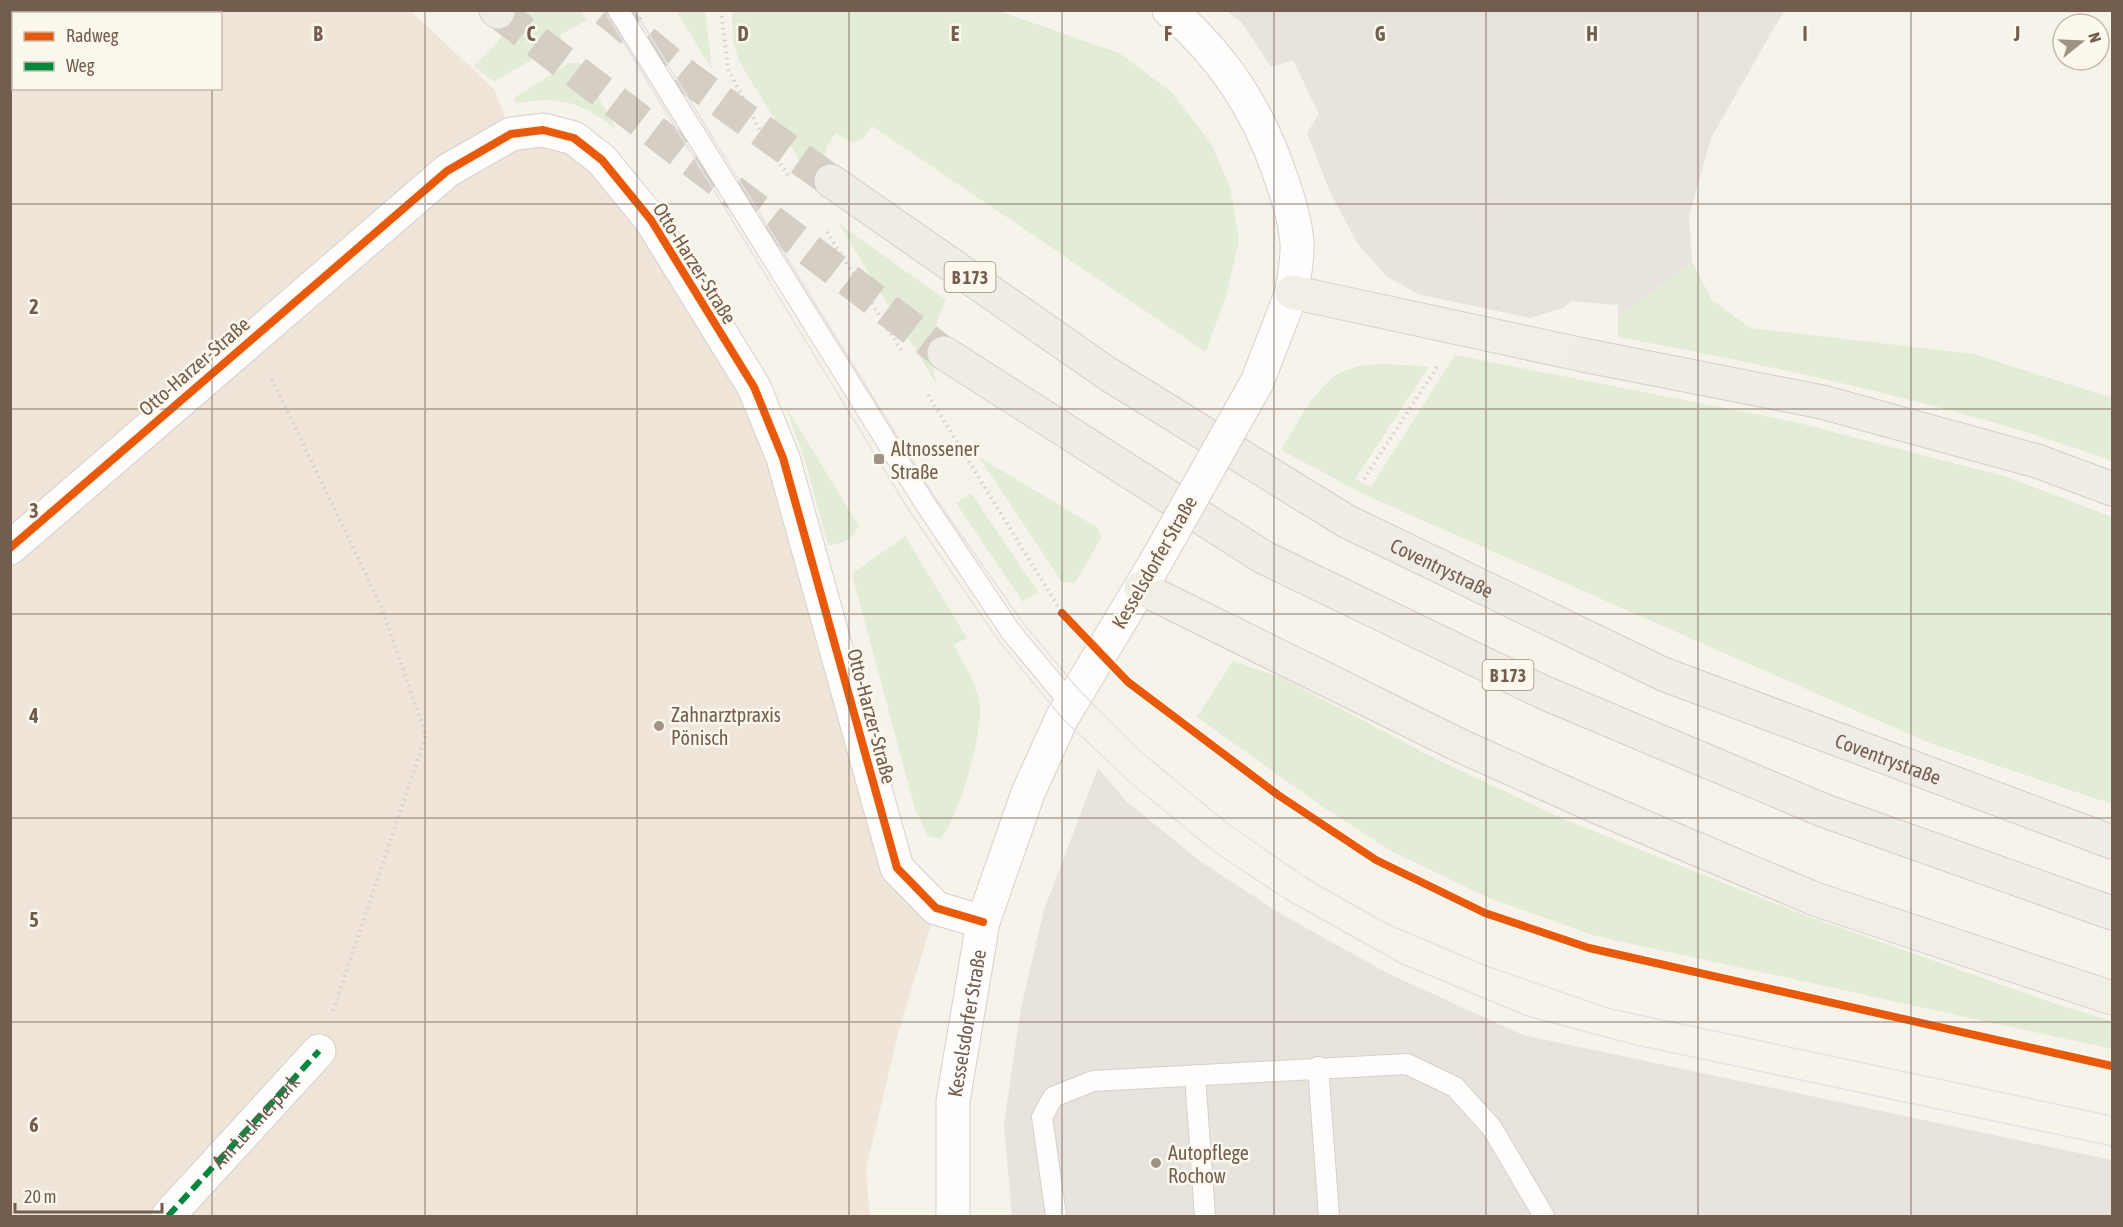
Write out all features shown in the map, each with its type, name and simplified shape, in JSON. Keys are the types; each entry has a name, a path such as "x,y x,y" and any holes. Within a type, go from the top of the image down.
{"highway":[{"name":"Coventrystraße","path":"831,181 1108,374 1346,521 1663,674 2112,842"},
{"name":"B 173","path":"944,353 1263,557 1545,693 1826,811 2112,913"},
{"path":"1583,355 1822,402 2037,461 2112,489"}],"main road":[{"path":"1292,292 1583,355"},
{"path":"1147,576 1462,747 1595,807 1815,899 2112,998"}],"street":[{"name":"Kesselsdorfer Straße","path":"953,1216 954,1101 983,922 1028,793 1071,704 1257,382 1292,292 1297,243 1291,206 1258,117 1234,79 1212,52 1196,33 1169,10"},
{"name":"Otto-Harzer-Straße","path":"10,548 447,171 511,134 543,130 574,138 602,160 651,220 754,387 783,458 897,868 936,908 983,922"},
{"name":"Am Lucknerpark","path":"168,1216 319,1051"}],"lane":[{"path":"618,10 924,502 1011,632 1071,704"},
{"path":"1056,1216 1042,1117 1053,1097 1093,1081 1318,1067 1407,1064 1455,1087 1492,1128 1544,1216"},
{"path":"1318,1067 1329,1216"},
{"path":"1195,1075 1205,1216"}],"path":[{"path":"1365,479 1461,329"},
{"path":"252,338 381,606 426,735 319,1051"},
{"path":"948,428 1062,613"}],"shaded area":[{"path":"20,10 411,11 494,89 511,133 574,138 754,387 879,807 936,908 899,1030 866,1169 870,1216 11,1216 10,18 12,17 12,90 222,90 222,12 17,12"},
{"path":"1227,11 1784,11 1711,138 1689,216 1692,262 1618,317 1618,305 1571,301 1563,308 1530,318 1418,294 1386,276 1358,244 1330,192 1307,133 1319,114 1293,60 1271,67 1242,23"},
{"path":"1098,768 1126,801 1200,861 1276,911 1387,973 1523,1035 2112,1160 2112,1216 1012,1216 1004,1123 1021,1008 1044,910"}],"green space":[{"path":"514,11 581,11 587,20 560,35 563,41 494,82 473,66 504,34"},
{"path":"676,11 705,11 712,69"},
{"path":"732,11 999,11 1119,53 1170,91 1211,143 1230,187 1239,240 1227,293 1206,352 872,126 864,137 853,143 836,133 826,147 823,199 739,61 733,41"},
{"path":"569,63 579,63 616,129 592,113 570,103 546,100 517,103 514,98"},
{"path":"839,224 946,300 932,342 932,362 937,385"},
{"path":"1692,262 1712,300 1750,328 1974,354 2112,398 2112,461 1991,422 1868,389 1618,337 1618,317"},
{"path":"1455,355 1795,422 2007,477 2112,517 2112,804 1927,742 1365,495 1281,450 1310,402 1323,386 1337,375 1352,368 1372,365 1397,364 1429,367 1355,479 1371,487"},
{"path":"786,407 859,526 850,538 842,542 828,545 806,464"},
{"path":"979,457 1098,528 1101,538 1075,583 1062,582"},
{"path":"971,493 1038,592 1023,602 956,503"},
{"path":"905,536 967,638 954,645 973,681 980,704 978,734 962,795 940,839 928,836 915,809 852,574"},
{"path":"1233,661 1282,678 1434,758 1561,818 1799,913 2059,1005 2112,1021 2112,1049 1596,936 1489,898 1391,851 1320,805 1197,717"}],"tunnel":[{"path":"606,10 686,76 831,181"},
{"path":"498,12 944,353"}],"tram line":[{"path":"604,10 910,512 999,641 1062,718 1130,782 1212,850 1284,898 1400,963 1527,1016 1636,1045 2112,1146"},
{"path":"634,10 934,496 1023,623 1079,690 1139,750 1224,821 1306,878 1387,924 1489,967 1611,1009 2112,1116"}],"marked path":[{"path":"168,1216 319,1051"}],"cycle path":[{"path":"10,548 447,171 511,134 543,130 574,138 602,160 651,220 754,387 783,458 897,868 936,908 983,922"},
{"path":"1062,613 1128,682 1278,795 1376,860 1485,913 1589,948 2112,1066"}],"place":[{"name":"Altnossener Straße","path":"879,459"},
{"name":"Zahnarztpraxis Pönisch","path":"659,726"},
{"name":"Autopflege Rochow","path":"1156,1163"}]}
